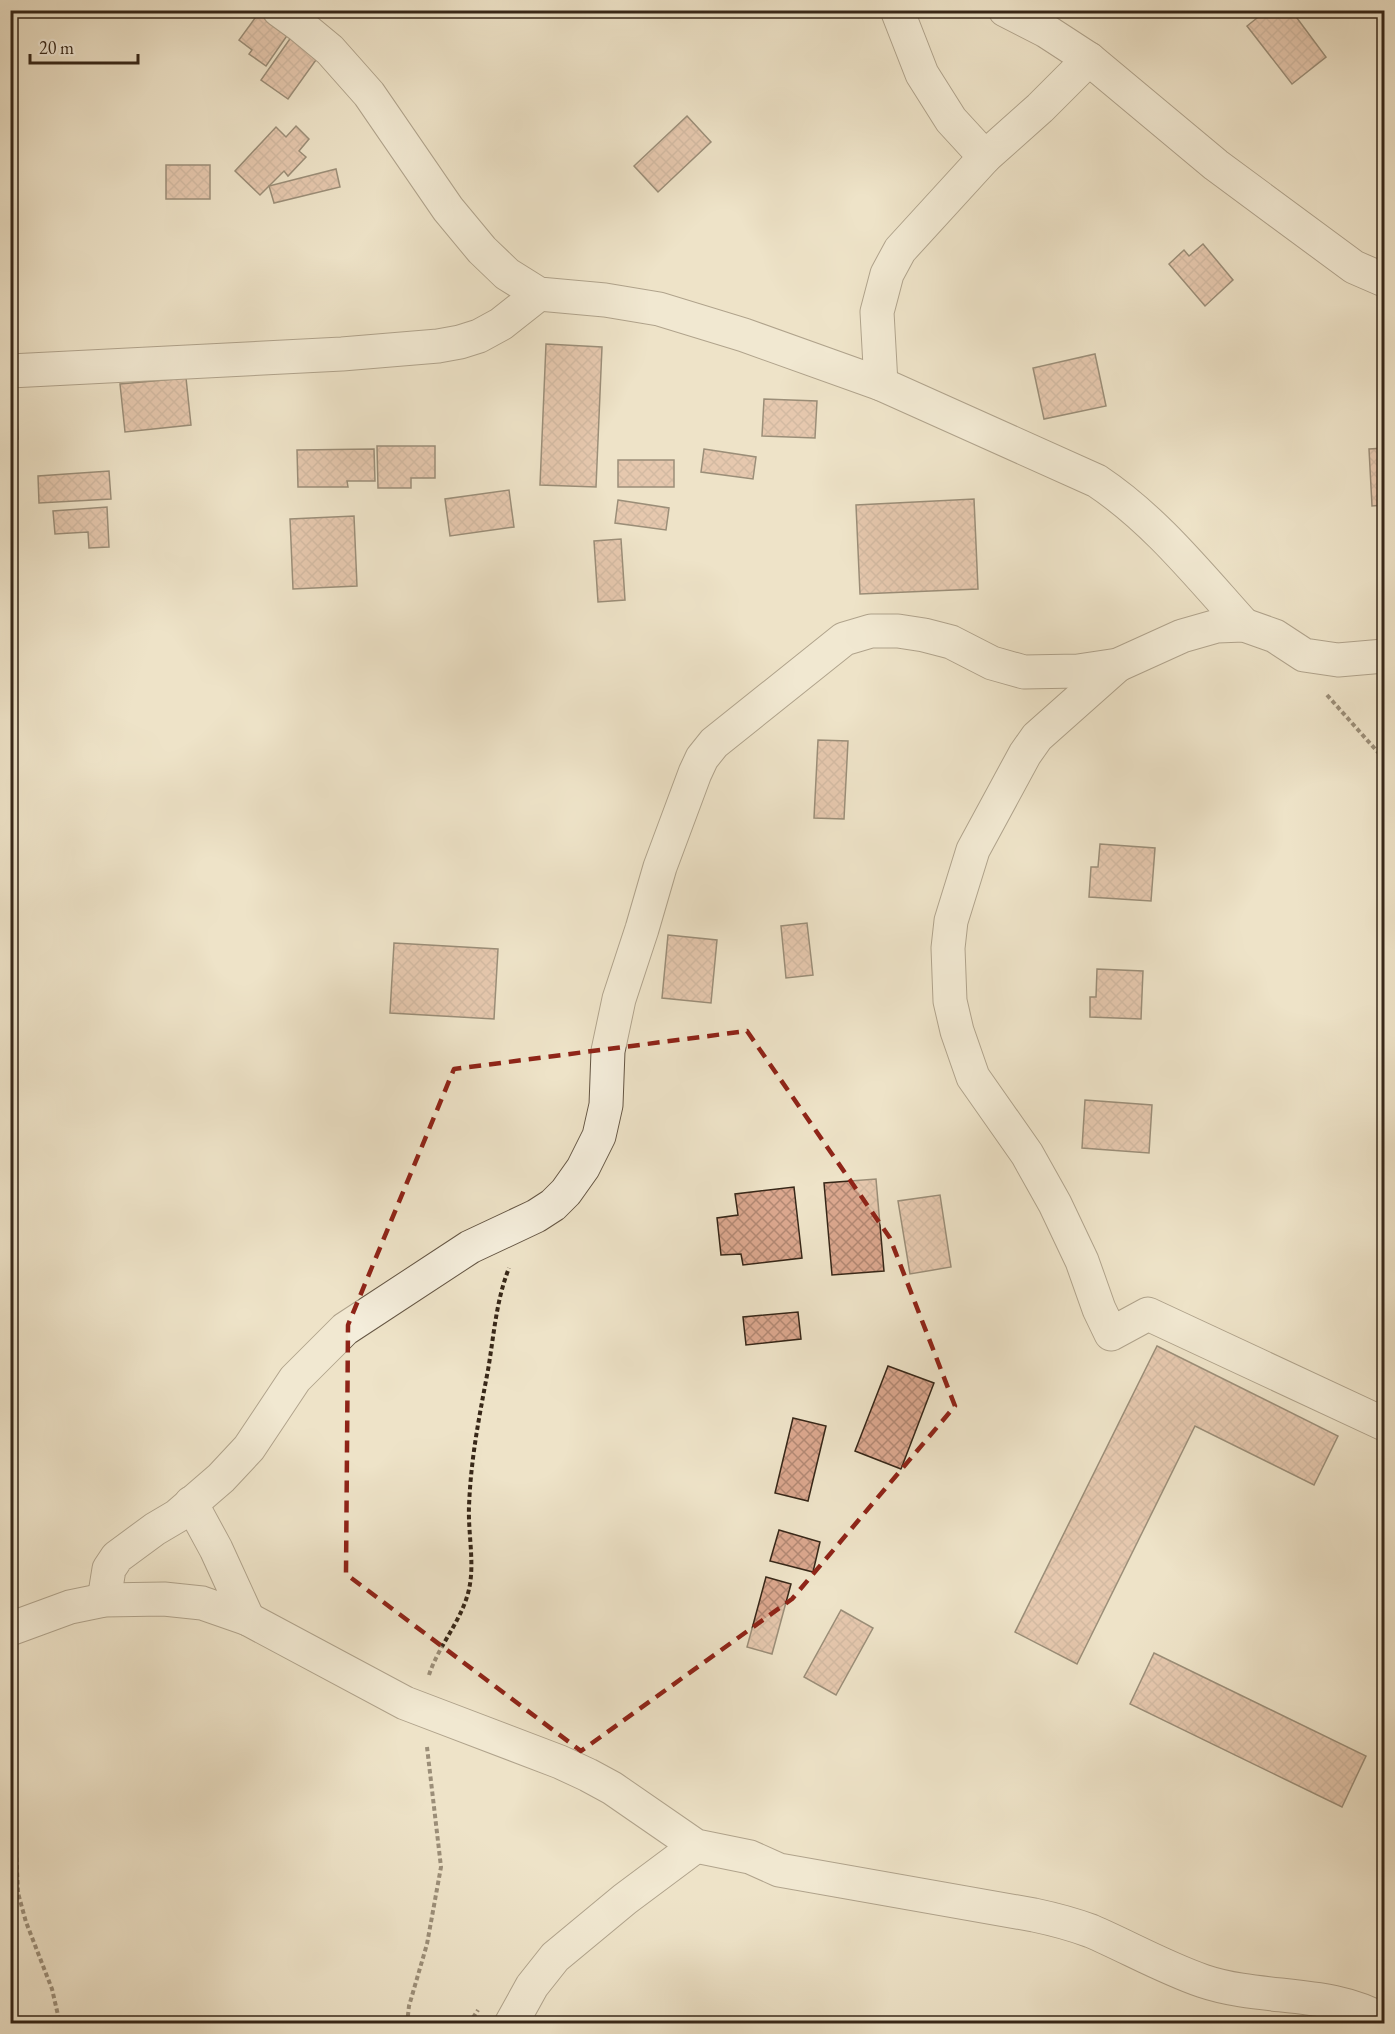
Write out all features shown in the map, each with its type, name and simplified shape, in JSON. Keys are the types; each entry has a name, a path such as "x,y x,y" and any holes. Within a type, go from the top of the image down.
{"street":[{"path":"279,10 330,50 369,94 448,210 507,274 539,294 605,300 659,309 744,334 881,384 1097,481 1125,499 1154,526 1244,625"},
{"path":"897,10 922,74 951,120 985,157"},
{"path":"1005,10 1046,31 1089,59 1216,165 1288,219 1354,267 1384,280"},
{"path":"881,384 877,312 887,274 900,250 985,157 1040,108 1089,59"},
{"path":"10,370 342,354 438,346 479,336 501,324 539,294"},
{"path":"104,1600 109,1569 117,1557 177,1516 221,1478 249,1448 295,1379 345,1329 470,1247 536,1216 553,1205 566,1192 583,1168 599,1136 606,1105 608,1051 618,999 660,867 702,758 714,743 844,639 871,631 939,638 993,663 1024,672 1078,671 1118,665 1182,636 1217,626 1244,625 1275,636 1304,655 1338,660 1384,656"},
{"path":"1118,665 1037,737 1025,753 973,850 951,921 948,948 950,1000 966,1059 973,1077 1027,1154 1055,1204 1082,1261 1099,1309 1111,1334 1148,1314 1384,1424"},
{"path":"191,1503 216,1549 248,1619"},
{"path":"10,1629 70,1606 104,1600 164,1599 202,1604 248,1619 405,1703 560,1762 588,1775 612,1788 696,1846 750,1857 779,1870 1034,1915 1089,1930 1204,1982 1280,1997 1306,1997 1332,2001 1384,2021"},
{"path":"511,2024 532,1986 555,1957 624,1899 696,1846"},
{"path":"517,2024 544,1977 696,1846"}],"path":[{"path":"1304,655 1325,693 1384,759"},
{"path":"407,2024 409,2006 427,1944 441,1867 424,1713 427,1712 429,1676 432,1665 463,1608 471,1582 468,1519 472,1452 488,1370 496,1312 510,1265"},
{"path":"10,1798 15,1825 18,1893 26,1922 52,1989 60,2024"}],"highlighted area":[{"path":"747,1031 890,1238 955,1406 792,1599 581,1751 346,1574 348,1325 454,1069"}],"building":[{"path":"261,10 291,30 266,66 249,54 252,50 239,40"},
{"path":"1267,10 1291,10 1326,57 1292,84 1247,26"},
{"path":"294,33 321,53 288,99 261,80"},
{"path":"687,116 711,142 658,192 634,166"},
{"path":"296,126 309,139 299,151 306,157 288,176 284,171 260,195 235,171 276,127 286,137"},
{"path":"166,165 210,165 210,199 166,199"},
{"path":"336,169 340,187 274,203 269,186"},
{"path":"1203,244 1233,280 1205,306 1169,264 1184,250 1189,256"},
{"path":"546,344 602,347 596,487 540,485"},
{"path":"1095,354 1106,406 1044,419 1033,368"},
{"path":"186,378 191,425 125,432 120,384"},
{"path":"16,393 18,439 10,439 10,394"},
{"path":"764,399 817,401 815,438 762,436"},
{"path":"377,446 435,446 435,478 411,478 411,488 378,488"},
{"path":"1384,448 1384,505 1372,506 1369,449"},
{"path":"374,449 375,481 347,481 348,487 298,487 297,450"},
{"path":"704,449 756,457 753,479 701,472"},
{"path":"618,460 674,460 674,487 618,487"},
{"path":"109,471 111,499 39,503 38,476"},
{"path":"509,490 514,527 450,536 445,499"},
{"path":"974,499 978,589 860,594 856,505"},
{"path":"618,500 669,508 666,530 615,523"},
{"path":"107,507 109,547 89,548 88,532 55,534 53,511"},
{"path":"354,516 357,586 293,589 290,519"},
{"path":"621,539 625,600 598,602 594,541"},
{"path":"818,740 848,741 844,819 814,818"},
{"path":"1100,844 1155,848 1151,901 1089,897 1091,867 1098,867"},
{"path":"807,923 813,975 786,978 781,926"},
{"path":"668,935 717,940 711,1003 662,998"},
{"path":"394,943 498,949 494,1019 390,1013"},
{"path":"1097,969 1143,971 1141,1019 1090,1017 1090,997 1096,997"},
{"path":"1085,1100 1152,1105 1149,1153 1082,1148"},
{"path":"876,1179 884,1271 832,1275 824,1183"},
{"path":"794,1187 802,1258 743,1265 741,1254 721,1255 717,1218 738,1215 735,1194"},
{"path":"940,1195 951,1267 910,1274 898,1201"},
{"path":"798,1312 801,1339 746,1345 743,1317"},
{"path":"1157,1346 1338,1436 1314,1485 1195,1426 1077,1664 1015,1632"},
{"path":"888,1366 934,1383 901,1469 855,1451"},
{"path":"793,1418 826,1426 808,1501 775,1493"},
{"path":"779,1530 820,1542 813,1572 770,1561"},
{"path":"766,1577 791,1584 772,1654 747,1647"},
{"path":"841,1610 873,1628 836,1695 804,1677"},
{"path":"1154,1653 1366,1756 1342,1807 1130,1704"}]}
